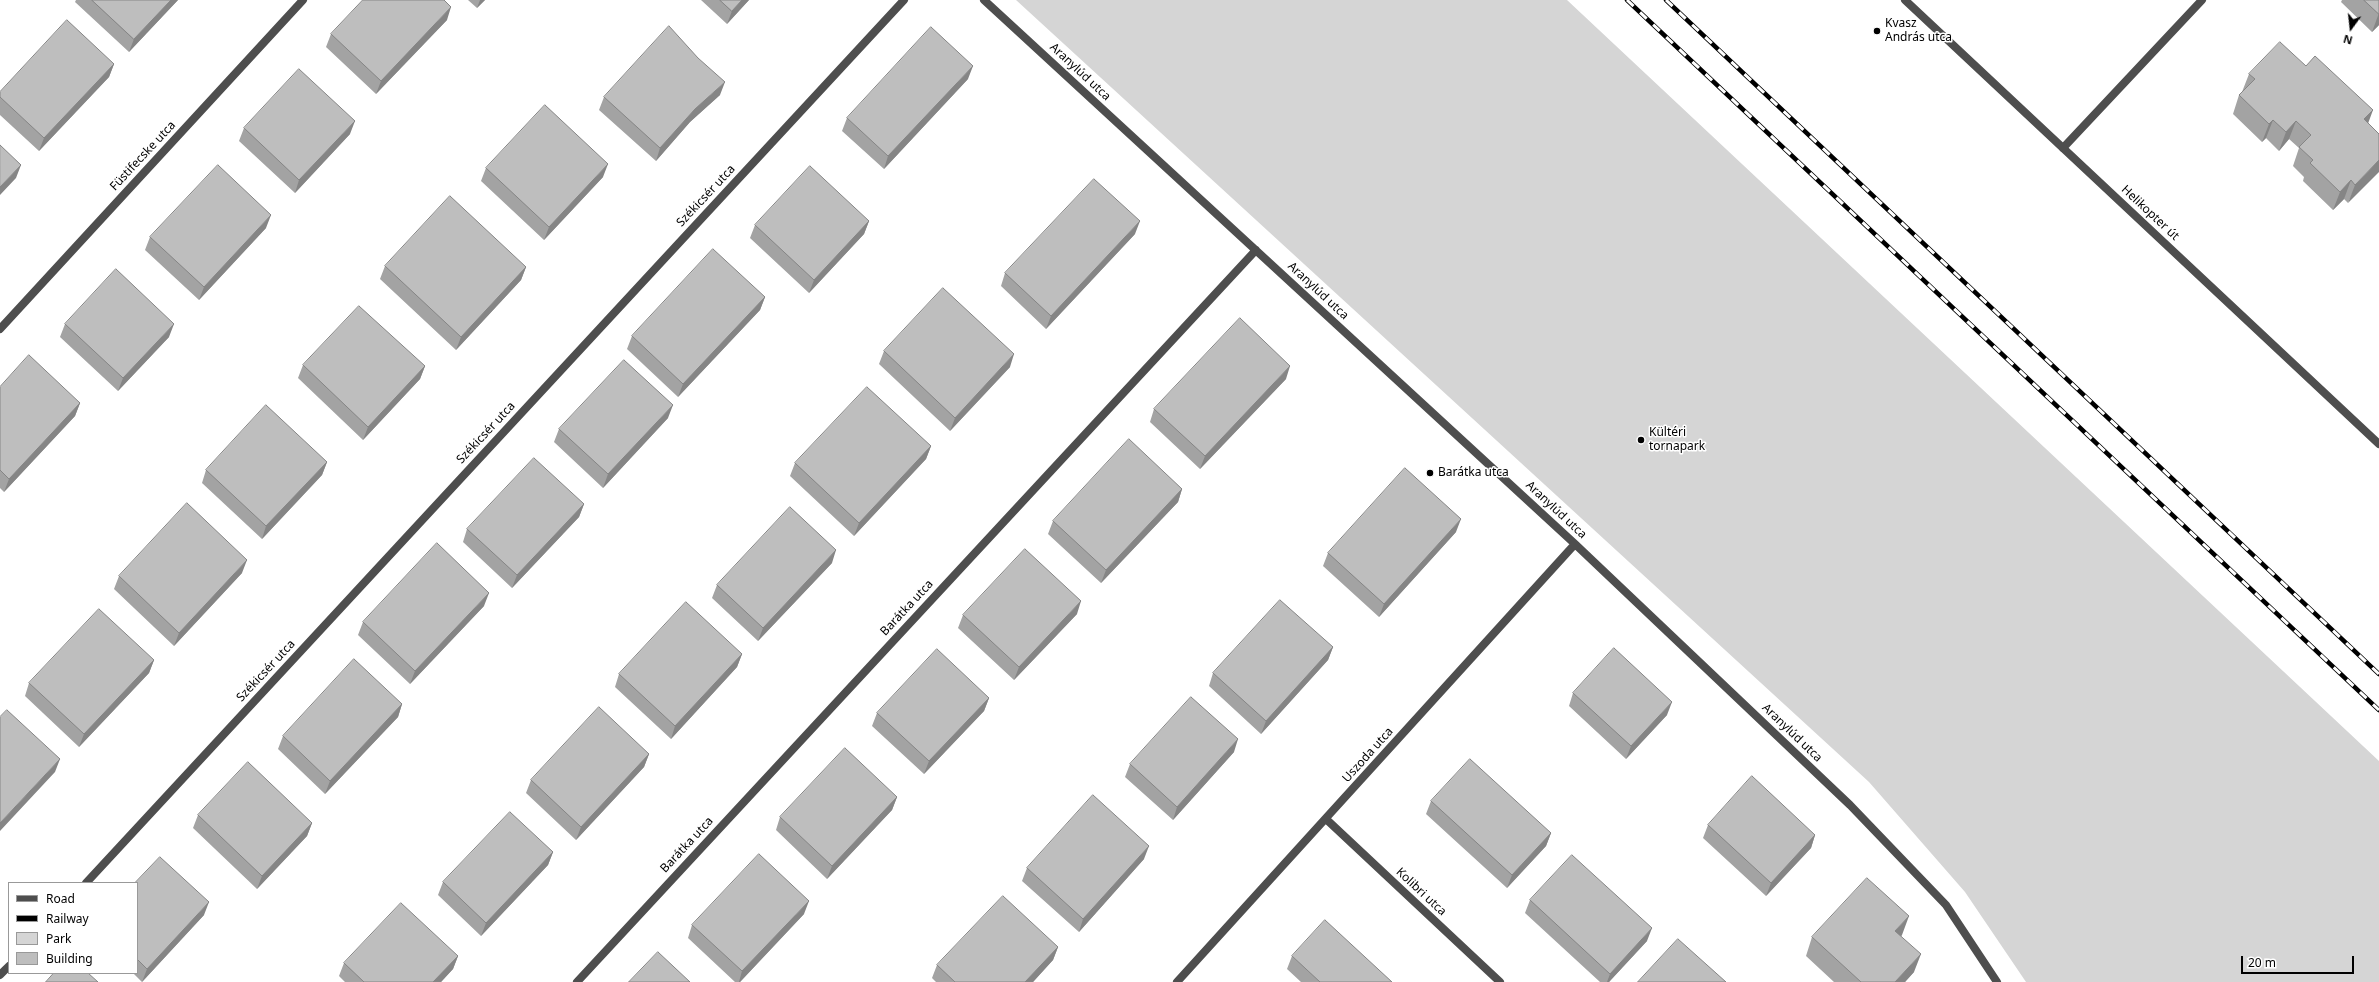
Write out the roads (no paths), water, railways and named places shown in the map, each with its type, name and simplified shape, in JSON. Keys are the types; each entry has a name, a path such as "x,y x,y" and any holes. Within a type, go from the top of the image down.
{"street":[{"name":"Füstifecske utca","path":"0,329 303,0"},
{"name":"Székicsér utca","path":"87,882 904,0"},
{"name":"Aranylúd utca","path":"984,0 1575,544 1850,805 1940,899 1997,982"},
{"name":"Helikopter út","path":"1905,0 2379,444"},
{"path":"2063,148 2202,0"},
{"name":"Barátka utca","path":"577,982 1256,250"},
{"name":"Uszoda utca","path":"1177,982 1575,544"},
{"name":"Kolibri utca","path":"1326,819 1500,982"},
{"path":"0,975 8,967"}],"railway":[{"path":"1627,0 2379,710"},
{"path":"1666,0 2379,674"}],"place":[{"name":"Kvasz András utca","path":"1877,31"},
{"name":"Kültéri tornapark","path":"1641,440"},
{"name":"Barátka utca","path":"1430,473"}]}
